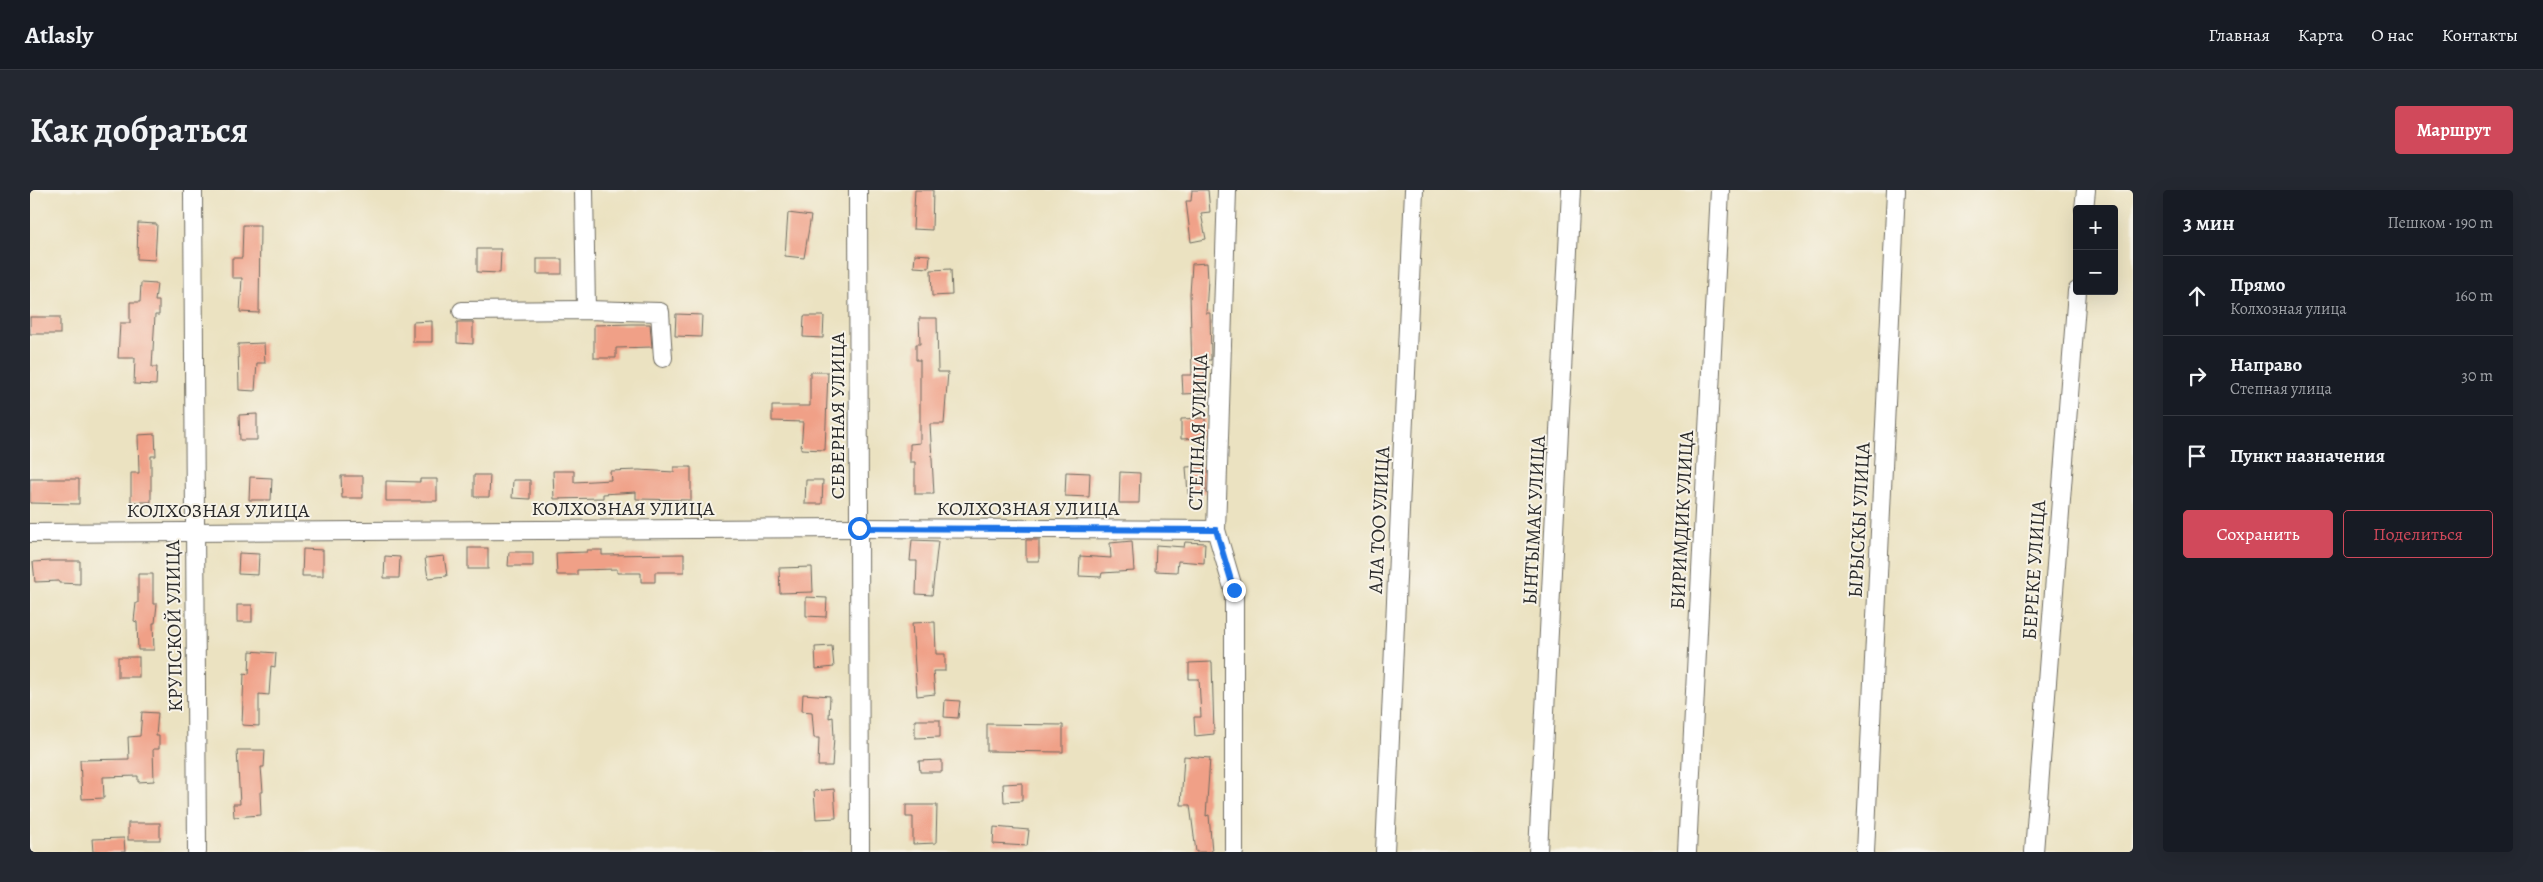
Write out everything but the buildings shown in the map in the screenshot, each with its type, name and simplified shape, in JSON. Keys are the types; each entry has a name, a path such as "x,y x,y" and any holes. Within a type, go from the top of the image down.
{"street":[{"name":"КРУПСКОЙ УЛИЦА","path":"193,190 197,852"},
{"path":"584,190 586,310"},
{"name":"СЕВЕРНАЯ УЛИЦА","path":"858,190 860,852"},
{"name":"СТЕПНАЯ УЛИЦА","path":"1226,190 1216,530 1234,590 1234,852"},
{"name":"АЛА ТОО УЛИЦА","path":"1385,852 1414,190"},
{"name":"ЫНТЫМАК УЛИЦА","path":"1538,852 1571,190"},
{"name":"БИРИМДИК УЛИЦА","path":"1687,852 1720,190"},
{"name":"ЫРЫСКЫ УЛИЦА","path":"1865,852 1896,190"},
{"path":"2084,205 2086,190"},
{"name":"БЕРЕКЕ УЛИЦА","path":"2034,852 2077,295"},
{"path":"462,311 586,310 660,312 663,358"},
{"name":"КОЛХОЗНАЯ УЛИЦА","path":"30,534 194,531 859,528 1216,530"}],"route":[{"path":"859,528 1216,530 1234,590"}]}
